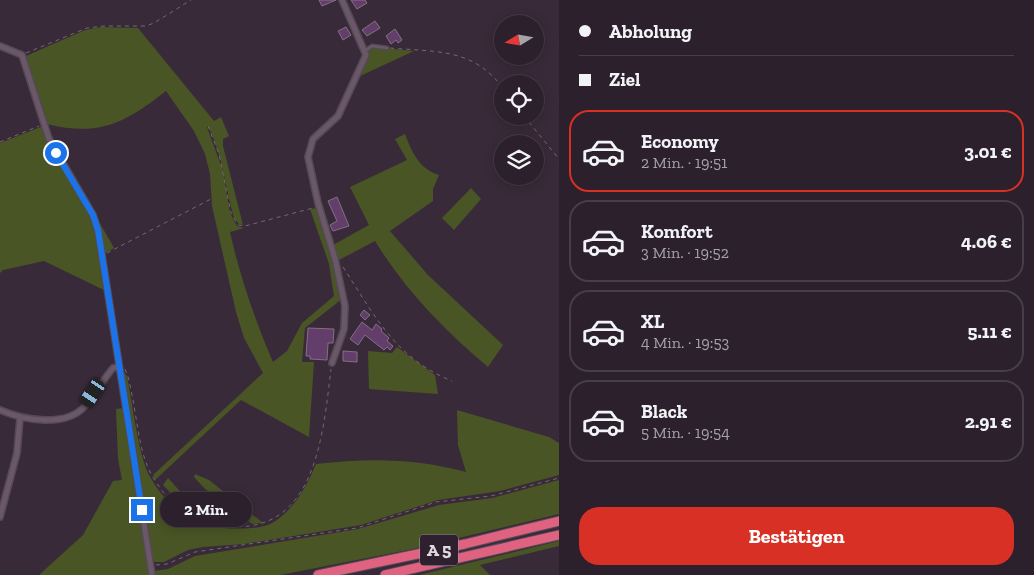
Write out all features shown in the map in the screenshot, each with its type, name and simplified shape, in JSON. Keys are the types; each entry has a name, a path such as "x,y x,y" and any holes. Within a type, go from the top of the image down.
{"highway":[{"name":"A 5","path":"318,575 484,540 559,521"},
{"name":"A 5","path":"385,575 559,535"}],"street":[{"path":"332,363 344,329 345,306 335,259 308,164 308,150 313,140 338,116 365,61 366,50 342,0"},
{"path":"0,46 22,54 44,123 56,153 93,215 98,230 152,575"},
{"path":"0,410 20,418 53,420 76,413 84,407 113,368 119,366"},
{"path":"0,517 17,453 20,418"}],"lane":[{"path":"366,50 372,46 387,48"}],"path":[{"path":"22,54 87,28 146,26 191,0"},
{"path":"387,48 447,52 464,57 487,70 494,78"},
{"path":"0,142 44,123"},
{"path":"531,125 559,159"},
{"path":"208,126 219,154 232,213 238,225 245,226 300,210 319,207"},
{"path":"102,256 211,199"},
{"path":"335,259 377,320 403,352 431,373 452,381"},
{"path":"119,366 126,370 128,374 145,459 156,483 190,518 234,527 253,526 276,519 286,510 304,486 318,453 332,363"},
{"path":"150,566 167,564 195,552 357,528 436,502 491,496 559,478"}],"green space":[{"path":"101,27 138,28 214,121 221,117 229,136 223,139 223,146 243,225 239,224 234,218 224,174 230,213 237,226 244,228 230,232 248,298 273,362 287,351 302,323 334,296 329,264 310,209 318,208 332,252 342,299 305,328 302,362 314,362 309,437 241,400 155,480 153,475 263,373 244,338 236,312 212,206 210,174 205,154 194,131 166,91 124,119 97,128 65,128 47,124 26,56 85,30","holes":["207,127 213,137 222,168"]},
{"path":"372,47 414,51 358,77 368,50"},
{"path":"43,126 91,214 97,232 106,291 44,261 3,270 0,273 0,143"},
{"path":"405,134 421,164 426,169 439,175 433,189 433,201 390,231 428,275 503,345 488,367 456,339 412,293 375,241 339,260 333,245 369,225 350,187 407,160 395,139"},
{"path":"471,188 481,199 454,230 442,218"},
{"path":"93,211 114,248 104,254"},
{"path":"397,347 435,375 438,394 369,389 368,351 392,353"},
{"path":"123,371 127,376 144,464 151,479 171,505 188,519 206,525 244,529 256,528 274,522 294,504 316,464 391,460 447,467 466,472 458,445 457,410 549,437 559,443 559,475 500,491 438,500 361,525 244,544 203,547 188,550 164,562 155,562 151,559"},
{"path":"124,408 149,575 39,575 83,535 113,481 122,480 118,459 116,409"},
{"path":"195,474 209,480 263,523 252,524 205,489 194,477"},
{"path":"168,478 208,522 195,519 163,485"},
{"path":"559,480 559,514 413,549 280,575 155,575 154,571 168,569 195,556 358,529 439,505 492,498"},
{"path":"559,541 559,546 480,565 490,575 419,575"}],"building":[{"path":"319,0 336,0 322,6"},
{"path":"351,0 365,0 367,3 357,9"},
{"path":"375,21 380,28 367,36 362,30"},
{"path":"346,27 351,35 343,40 338,31"},
{"path":"395,29 402,40 398,43 396,40 391,44 386,36"},
{"path":"337,197 349,226 333,231 330,225 337,221 328,201"},
{"path":"364,310 370,315 365,320 360,315"},
{"path":"362,322 372,330 376,324 382,329 381,331 389,338 387,341 393,346 390,350 387,347 384,350 365,335 358,345 350,339"},
{"path":"308,328 334,329 333,343 328,343 327,360 310,359 310,356 306,356"},
{"path":"343,351 357,352 357,362 343,361"}],"route":[{"path":"56,153 93,215 98,230 142,510"}]}
